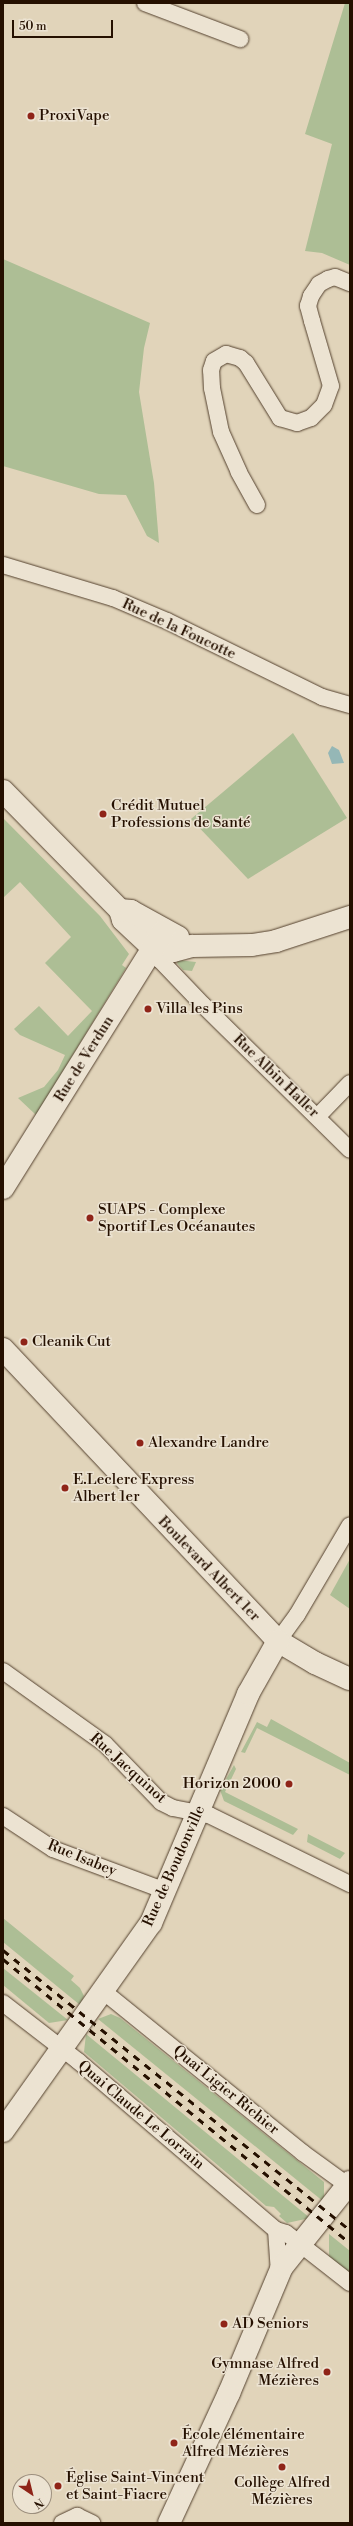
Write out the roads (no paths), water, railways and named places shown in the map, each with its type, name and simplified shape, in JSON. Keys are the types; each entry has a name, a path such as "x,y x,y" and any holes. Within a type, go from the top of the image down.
{"main road":[{"path":"3,791 120,910 123,920 154,949 173,951 192,946 225,947 270,942 350,917"},
{"path":"120,910 131,911 192,946"},
{"name":"Rue de Verdun","path":"3,1188 154,949 164,930"},
{"name":"Boulevard Albert 1er","path":"3,1348 196,1557 278,1641 315,1663 350,1679"},
{"name":"Rue de Boudonville","path":"3,2131 60,2048 103,1991 151,1923 166,1891 248,1694 278,1641"},
{"path":"169,2523 229,2393 280,2273 300,2244 349,2185"}],"street":[{"path":"145,3 240,39"},
{"path":"257,505 238,472 221,432 210,370 214,361 226,354 240,358 246,363 280,418 297,423 312,418 324,405 331,386 308,306 311,296 319,284 328,279 335,277 350,283"},
{"name":"Rue de la Foucotte","path":"3,565 119,601 167,621 322,697 350,705"},
{"name":"Rue Albin Haller","path":"154,949 160,960 207,1009 318,1116 350,1150"},
{"path":"318,1116 350,1083"},
{"name":"Rue de Boudonville","path":"278,1641 298,1615 350,1525"},
{"name":"Rue Jacquinot","path":"3,1671 105,1744 161,1802 174,1808 198,1811 350,1884"},
{"name":"Rue Isabey","path":"3,1816 53,1849 166,1891"},
{"name":"Quai Ligier Richier","path":"103,1991 303,2153 349,2185"},
{"name":"Quai Claude Le Lorrain","path":"3,2003 60,2048 276,2230 286,2233 350,2283"},
{"path":"276,2230 280,2273"},
{"path":"62,2523 76,2516 92,2523"}],"water":[{"path":"332,746 339,750 344,763 332,764 328,753"}],"railway":[{"path":"3,1950 350,2230"},
{"path":"3,1959 350,2243"}],"place":[{"name":"ProxiVape","path":"31,116"},
{"name":"Crédit Mutuel Professions de Santé","path":"103,814"},
{"name":"Villa les Pins","path":"148,1009"},
{"name":"SUAPS - Complexe Sportif Les Océanautes","path":"90,1218"},
{"name":"Cleanik Cut","path":"24,1342"},
{"name":"Alexandre Landre","path":"140,1443"},
{"name":"E.Leclerc Express Albert 1er","path":"65,1488"},
{"name":"Horizon 2000","path":"289,1784"},
{"name":"AD Seniors","path":"224,2324"},
{"name":"Gymnase Alfred Mézières","path":"327,2372"},
{"name":"École élémentaire Alfred Mézières","path":"174,2443"},
{"name":"Collège Alfred Mézières","path":"282,2467"},
{"name":"Église Saint-Vincent et Saint-Fiacre","path":"58,2486"}]}
